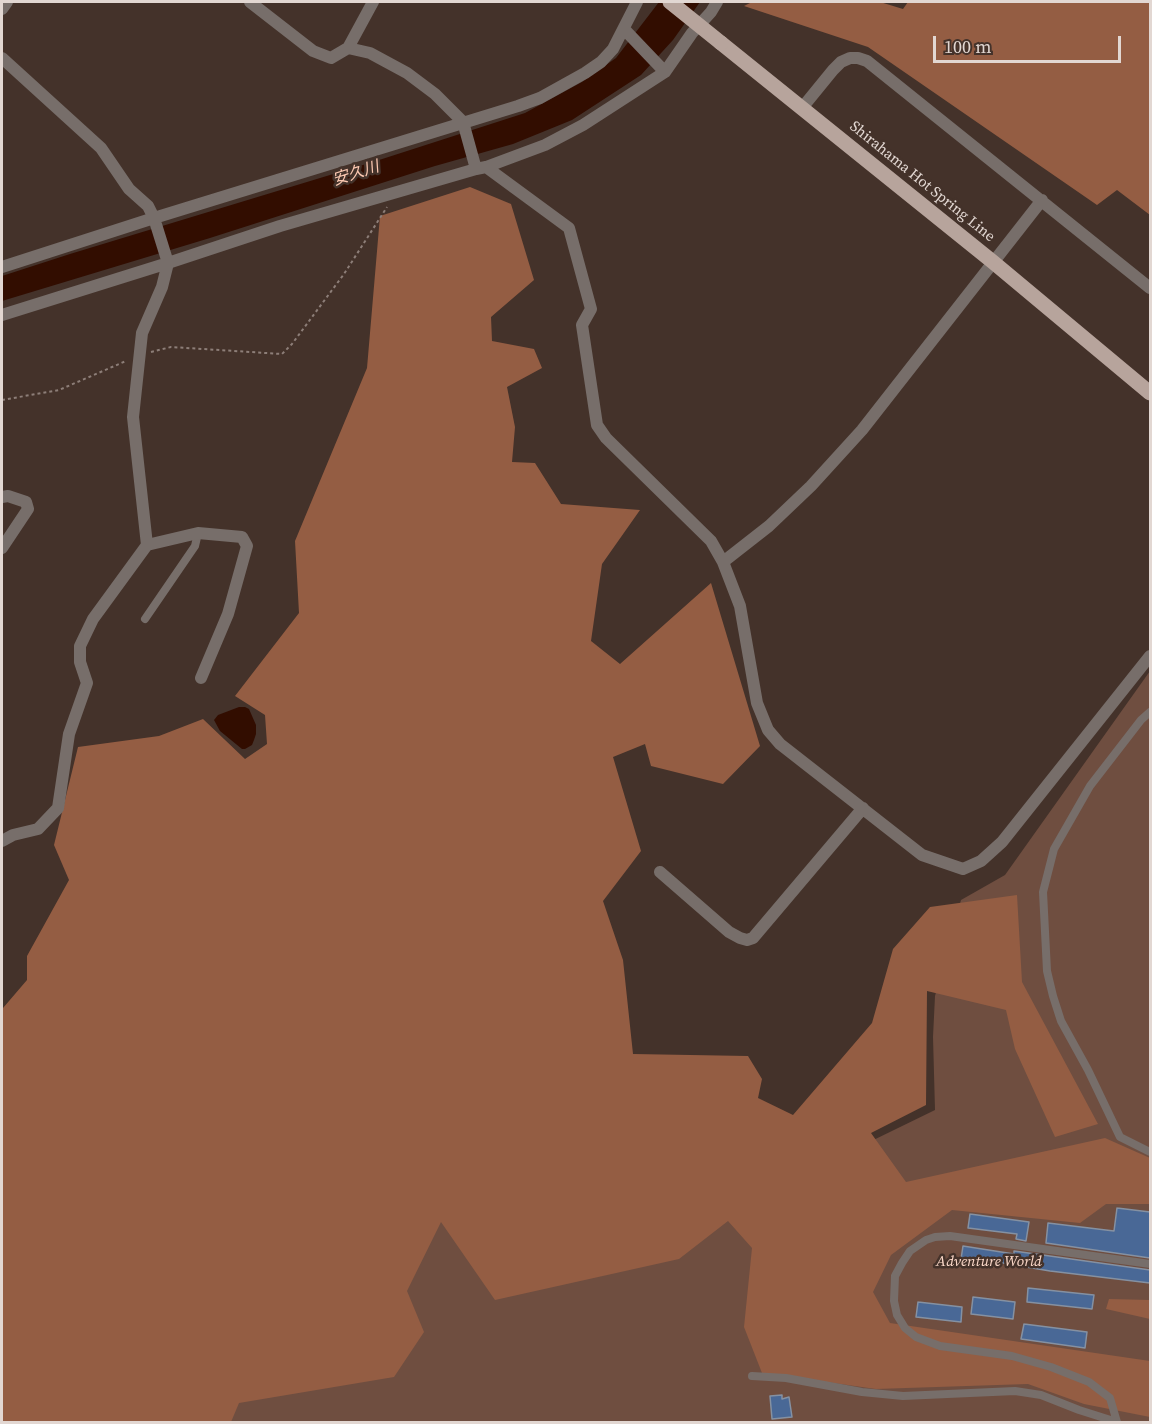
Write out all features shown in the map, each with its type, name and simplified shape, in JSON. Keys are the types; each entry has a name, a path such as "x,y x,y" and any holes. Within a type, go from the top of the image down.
{"main road":[{"name":"Shirahama Hot Spring Line","path":"670,2 993,262 1150,393"}],"street":[{"path":"2,9 7,2"},
{"path":"250,2 313,51 331,58 348,48 373,2"},
{"path":"2,267 540,98 602,62 626,31 637,2"},
{"path":"2,315 280,226 481,168 545,145 583,125 663,70 717,2"},
{"path":"626,31 663,70"},
{"path":"348,48 370,53 407,73 435,94 463,122 481,168 569,228 591,309 582,325 597,425 606,438 711,541 723,562 740,606 757,703 768,730 780,744 922,855 963,869 981,861 1002,842 1150,656"},
{"path":"2,58 101,148 129,189 148,207 154,218 168,263 162,287 142,333 133,417 147,545"},
{"path":"802,108 841,62 850,58 867,61 1150,288"},
{"path":"723,562 769,526 811,486 862,430 1042,200"},
{"path":"2,497 8,496 26,502 28,509 2,548"},
{"path":"2,841 13,835 38,829 58,808 69,734 87,683 80,662 80,646 93,619 147,545 198,532 242,537 247,546 228,614 201,678"},
{"path":"660,872 729,932 747,940 753,938 862,808"}],"lane":[{"path":"145,619 195,546 198,532"},
{"path":"1150,712 1141,720 1090,786 1054,849 1043,892 1047,972 1061,1021 1088,1070 1119,1137 1150,1152"},
{"path":"1117,1422 1110,1398 1089,1382 1051,1367 1012,1356 940,1346 916,1337 905,1328 897,1315 894,1301 895,1276 910,1251 926,1240 950,1236 1150,1264"},
{"path":"752,1376 786,1378 862,1392 903,1396 1015,1391 1041,1395 1117,1422"}],"path":[{"path":"2,400 59,390 140,355 171,347 282,354 344,274 396,192"}],"green space":[{"name":"Adventure World","path":"1150,671 1150,1422 219,1422 416,1159 855,1149 935,1110 933,1037 935,996 961,900 1005,875"}],"shaded area":[{"path":"752,2 880,2 903,9 908,2 1150,2 1150,215 1117,190 1097,205 868,47 744,6"},
{"path":"470,187 511,204 534,280 491,317 492,341 534,349 542,368 507,387 515,427 512,462 535,463 561,504 640,510 602,564 591,641 620,664 711,583 760,746 723,784 651,766 645,744 613,757 641,851 603,901 623,960 633,1054 748,1056 762,1079 758,1098 793,1115 872,1023 893,949 930,907 1017,895 1022,982 1098,1124 1055,1137 1015,1049 1006,1010 927,991 926,1105 871,1133 906,1182 1105,1138 1150,1158 1150,1204 1106,1204 1080,1223 952,1210 891,1255 873,1292 890,1323 1150,1361 1150,1417 1084,1404 1028,1384 876,1389 762,1373 744,1327 752,1248 728,1221 679,1259 495,1300 441,1222 407,1291 424,1332 394,1377 239,1403 231,1422 2,1422 3,1008 27,980 27,956 69,880 54,845 78,747 159,736 203,719 245,759 267,744 265,715 235,696 299,613 295,541 367,368 380,216"},
{"path":"1109,1299 1150,1300 1150,1319 1106,1309"}],"water":[{"name":"安久川","path":"659,2 700,2 673,40 641,75 572,120 513,144 435,166 2,301 2,276 525,113 582,82 616,58"},
{"path":"239,707 249,709 256,725 252,745 245,749 220,731 214,720 218,715"}],"building":[{"path":"1117,1208 1150,1212 1150,1258 1046,1243 1048,1223 1114,1231"},
{"path":"970,1214 1029,1222 1026,1241 1016,1239 1017,1234 968,1228"},
{"path":"963,1246 1150,1270 1150,1283 961,1259"},
{"path":"1028,1288 1094,1295 1092,1309 1027,1302"},
{"path":"973,1297 1015,1302 1013,1319 971,1314"},
{"path":"918,1302 962,1307 961,1322 916,1317"},
{"path":"1024,1324 1087,1332 1085,1348 1021,1339"},
{"path":"782,1395 782,1399 789,1397 792,1417 772,1419 770,1396"}]}
